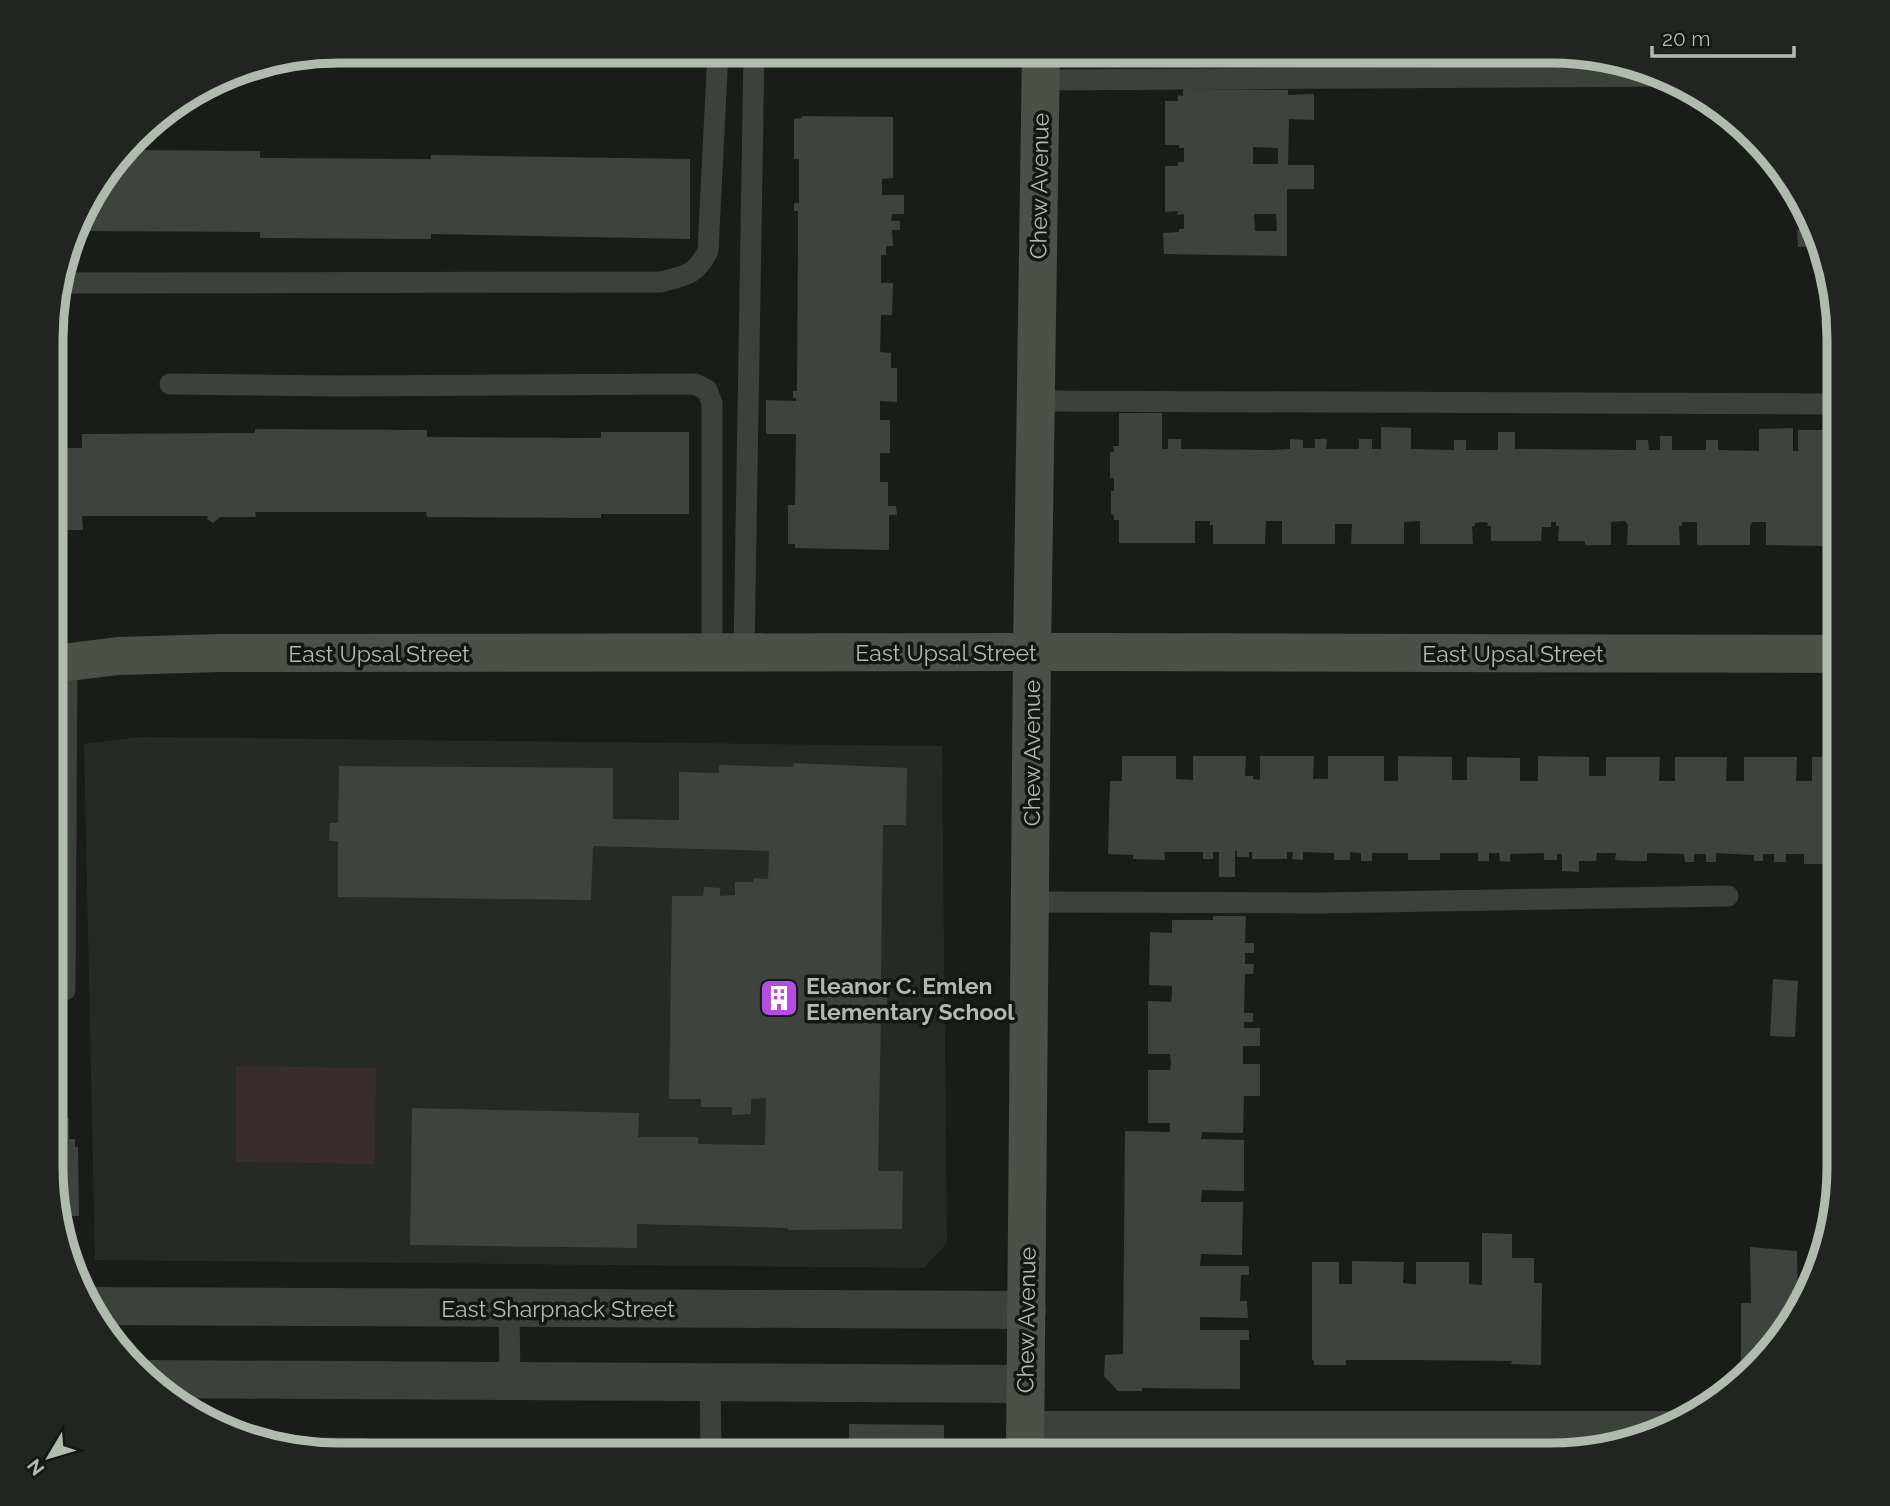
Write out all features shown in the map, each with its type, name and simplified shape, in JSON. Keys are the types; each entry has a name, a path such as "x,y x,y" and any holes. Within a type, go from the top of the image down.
{"street":[{"name":"Chew Avenue","path":"1025,1442 1032,652 1041,66"},
{"name":"East Upsal Street","path":"63,663 118,656 219,653 1827,654"},
{"name":"East Sharpnack Street","path":"101,1307 1027,1310"},
{"path":"162,1379 1026,1384"},
{"path":"1025,1442 1632,1431"}],"lane":[{"path":"68,283 660,282 685,276 700,266 708,250 717,63"},
{"path":"728,654 753,63"},
{"path":"1041,66 1632,75"},
{"path":"170,384 695,384 707,390 712,403 728,654"},
{"path":"1036,401 1827,404"},
{"path":"63,859 63,991"},
{"path":"1030,902 1318,903 1728,896"},
{"path":"509,1308 510,1381"},
{"path":"710,1382 712,1443"}],"shaded area":[{"name":"Eleanor C. Emlen Elementary School","path":"141,737 942,746 947,1243 924,1268 95,1260 84,744"},
{"path":"236,1066 376,1068 375,1164 236,1162"}],"building":[{"path":"1183,89 1288,90 1288,95 1314,94 1314,120 1289,119 1288,165 1314,165 1314,189 1287,189 1287,256 1164,254 1163,233 1184,229 1184,214 1177,215 1178,211 1165,212 1165,166 1178,166 1178,162 1184,162 1184,148 1179,148 1179,145 1165,145 1165,101 1178,101 1178,95 1183,96","holes":["1253,147 1278,148 1278,164 1253,164","1254,214 1276,214 1277,231 1255,231"]},
{"path":"802,116 893,117 893,178 882,179 882,195 904,195 904,214 892,214 891,221 900,221 900,230 892,230 893,246 886,246 886,255 881,255 881,283 893,283 892,315 881,315 880,352 891,353 891,368 897,368 897,402 880,401 880,420 890,420 890,453 880,453 880,482 888,482 888,506 896,506 897,515 889,515 889,550 795,548 795,544 788,544 788,505 795,505 796,434 766,434 766,400 796,401 793,391 797,391 798,211 794,211 794,203 799,203 799,159 794,159 794,119"},
{"path":"138,150 260,151 260,158 431,159 431,155 690,159 690,239 431,234 431,239 260,238 260,232 85,231 100,201"},
{"path":"1797,230 1805,230 1811,246 1798,247"},
{"path":"1119,413 1162,413 1162,449 1168,449 1168,439 1181,439 1181,449 1272,450 1290,449 1290,439 1303,440 1303,448 1315,448 1315,439 1327,439 1326,449 1359,449 1359,439 1372,439 1372,449 1381,449 1381,427 1411,428 1411,449 1454,450 1454,440 1466,440 1466,450 1498,450 1498,432 1515,432 1515,449 1636,450 1636,440 1648,440 1649,450 1660,450 1660,436 1672,436 1672,450 1706,450 1706,440 1718,440 1718,450 1759,451 1759,429 1793,428 1793,451 1798,451 1798,430 1827,430 1827,546 1766,545 1766,522 1752,522 1750,545 1697,545 1697,522 1682,522 1682,526 1679,526 1680,545 1627,545 1628,525 1625,521 1611,522 1611,545 1558,541 1559,526 1556,526 1556,522 1551,522 1551,527 1542,527 1541,541 1491,541 1491,526 1481,522 1472,526 1473,544 1420,544 1420,521 1404,522 1404,544 1351,544 1352,524 1335,524 1335,544 1282,544 1282,521 1266,521 1265,544 1213,544 1213,525 1210,525 1210,521 1195,521 1195,543 1119,543 1119,520 1114,520 1114,515 1111,514 1114,478 1110,478 1110,452 1114,452 1113,446 1119,446"},
{"path":"255,429 427,430 427,437 601,438 601,432 689,432 689,514 601,514 601,518 427,517 426,512 255,512 256,517 220,517 213,523 207,519 208,516 82,516 83,530 63,530 63,448 82,448 82,434 255,433"},
{"path":"1122,756 1176,756 1176,779 1193,780 1193,756 1246,756 1245,776 1260,780 1260,756 1314,756 1313,779 1328,779 1328,756 1384,756 1384,781 1398,781 1398,756 1452,757 1452,780 1467,780 1467,757 1520,758 1520,781 1538,781 1538,756 1589,757 1589,776 1606,776 1606,757 1660,757 1659,781 1675,781 1675,757 1727,757 1726,781 1744,781 1744,757 1797,757 1796,781 1812,781 1812,757 1827,757 1827,853 1825,864 1804,864 1804,854 1786,854 1786,862 1774,862 1774,854 1763,854 1763,861 1754,861 1754,855 1716,853 1716,862 1706,862 1706,854 1694,854 1694,862 1685,862 1684,854 1647,853 1647,861 1632,861 1615,860 1616,853 1597,853 1596,861 1579,861 1579,872 1562,871 1562,854 1557,854 1557,860 1544,860 1544,853 1510,854 1510,862 1500,861 1499,853 1489,853 1489,861 1478,861 1478,853 1440,853 1440,860 1408,860 1408,853 1372,853 1372,861 1361,861 1361,853 1350,852 1350,860 1334,860 1334,853 1303,852 1303,860 1292,859 1293,852 1287,852 1287,859 1252,859 1252,852 1249,852 1249,857 1237,857 1235,851 1235,877 1219,877 1219,852 1213,852 1213,859 1203,859 1203,852 1164,852 1165,860 1133,859 1133,855 1108,854 1110,781 1122,781"},
{"name":"Eleanor C. Emlen Elementary School","path":"794,763 907,768 906,825 883,825 881,977 887,984 887,1012 881,1017 878,1171 903,1171 902,1229 788,1230 637,1224 637,1248 410,1245 412,1108 639,1113 638,1137 698,1137 698,1144 765,1145 766,1098 751,1099 751,1114 732,1115 732,1107 701,1107 701,1099 669,1099 672,896 703,896 704,887 720,888 720,896 735,895 735,882 753,882 753,878 768,879 769,851 593,846 591,900 338,897 338,841 329,841 330,823 338,823 339,766 613,768 613,819 679,820 679,772 719,773 719,765 793,767"},
{"path":"1213,916 1246,916 1245,943 1254,943 1254,953 1245,953 1245,964 1254,964 1253,974 1245,974 1244,1013 1253,1013 1253,1022 1244,1022 1244,1028 1260,1028 1260,1046 1243,1046 1243,1064 1260,1064 1260,1096 1244,1096 1243,1133 1202,1132 1201,1139 1244,1140 1244,1191 1202,1190 1201,1202 1243,1202 1242,1255 1201,1254 1200,1266 1249,1266 1249,1275 1241,1275 1240,1301 1247,1301 1248,1318 1200,1317 1200,1330 1249,1330 1249,1340 1240,1340 1240,1389 1142,1388 1142,1391 1118,1391 1104,1376 1105,1355 1123,1354 1125,1131 1170,1132 1170,1123 1148,1123 1148,1070 1170,1070 1171,1063 1170,1054 1148,1054 1148,1001 1171,1002 1172,994 1172,986 1149,985 1150,932 1172,933 1172,920 1213,920"},
{"path":"1773,979 1798,981 1795,1037 1770,1036"},
{"path":"63,1118 69,1118 69,1139 75,1139 75,1147 78,1147 79,1216 71,1216 71,1234 65,1203"},
{"path":"1482,1233 1512,1234 1512,1258 1534,1258 1534,1283 1542,1283 1541,1365 1511,1364 1512,1361 1346,1360 1346,1365 1314,1365 1312,1262 1339,1262 1339,1284 1352,1284 1352,1261 1404,1262 1403,1283 1416,1284 1416,1262 1469,1262 1469,1284 1482,1285"},
{"path":"1750,1247 1797,1251 1798,1291 1770,1335 1741,1367 1741,1303 1751,1303"},
{"path":"849,1424 944,1425 944,1443 849,1443"},
{"path":"304,1437 367,1438 367,1441 371,1441 339,1443 304,1441"},
{"path":"463,1439 523,1440 523,1443 463,1443"},
{"path":"542,1439 602,1439 602,1443 542,1443"},
{"path":"620,1439 690,1440 690,1443 620,1443"},
{"path":"385,1441 448,1442 448,1443"}],"place":[{"name":"Eleanor C. Emlen Elementary School","path":"779,998"}]}
